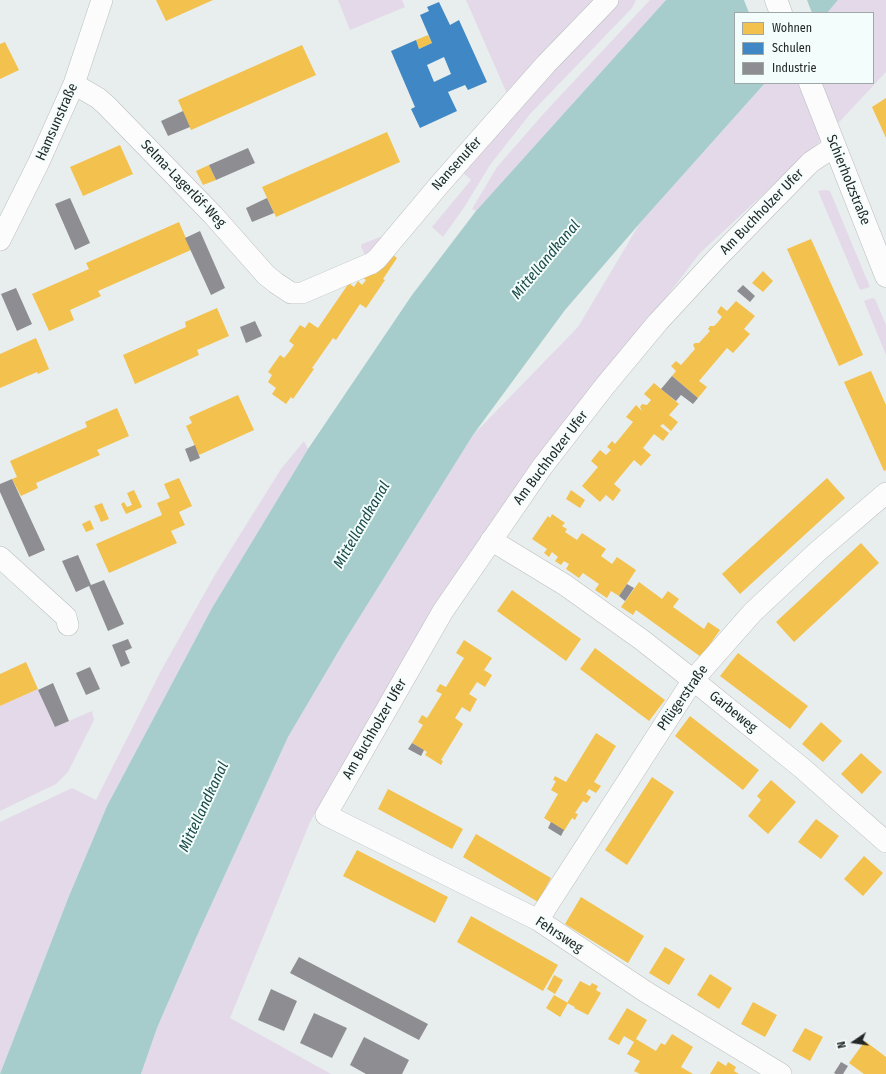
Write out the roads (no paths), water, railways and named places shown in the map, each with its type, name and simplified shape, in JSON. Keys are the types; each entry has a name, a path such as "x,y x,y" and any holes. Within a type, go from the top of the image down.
{"street":[{"name":"Hamsunstraße","path":"0,240 38,164 74,84 102,0"},
{"name":"Nansenufer","path":"286,291 296,294 310,290 372,263 536,75 608,0"},
{"path":"776,0 781,12"},
{"name":"Selma-Lagerlöf-Weg","path":"74,84 98,98 107,106 209,210 266,275 286,291"},
{"name":"Schierholzstraße","path":"810,84 886,276"},
{"name":"Am Buchholzer Ufer","path":"326,815 443,611 542,467 604,387 658,322 718,257 811,162 835,146"},
{"name":"Pflügerstraße","path":"538,920 693,680 753,612 817,552 886,493"},
{"name":"Garbeweg","path":"491,540 565,585 642,640 802,768 886,842"},
{"path":"0,557 66,617 68,625"},
{"name":"Fehrsweg","path":"326,815 538,920 646,992 781,1074"}],"water":[{"name":"Mittellandkanal","path":"666,0 838,0 828,12 734,12 734,84 764,84 640,223 565,310 473,435 344,642 288,737 196,938 157,1028 141,1074 0,1074 69,896 107,806 212,608 308,449 412,295 476,211"}]}
